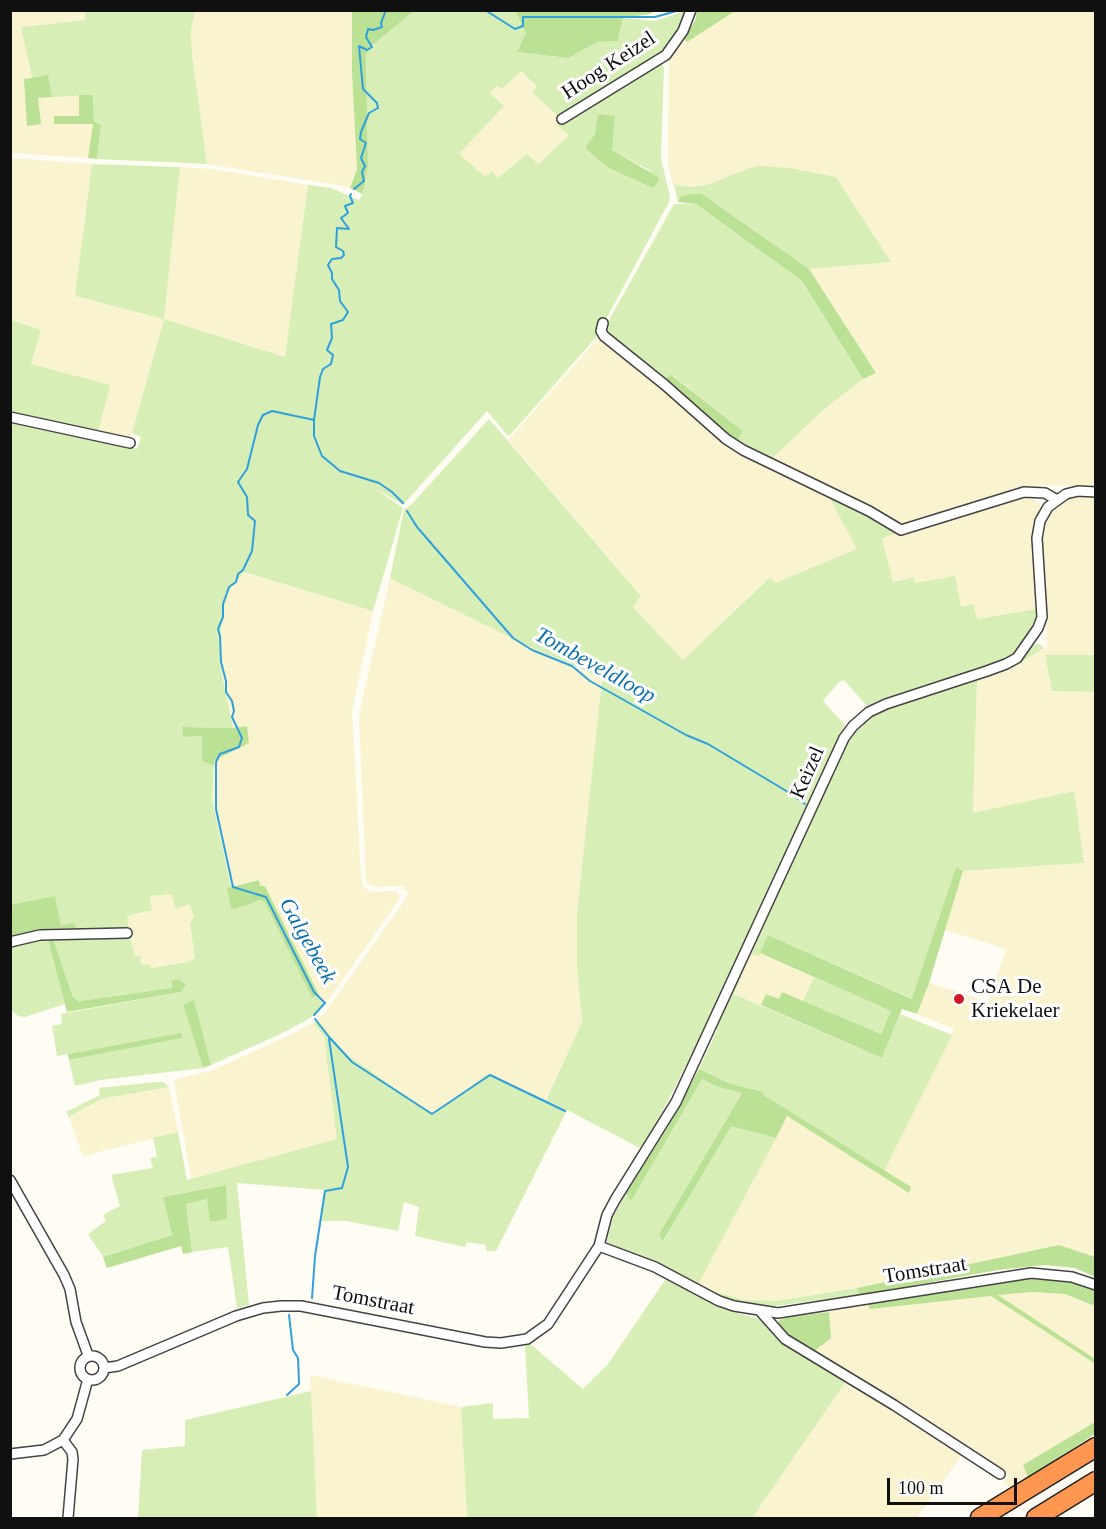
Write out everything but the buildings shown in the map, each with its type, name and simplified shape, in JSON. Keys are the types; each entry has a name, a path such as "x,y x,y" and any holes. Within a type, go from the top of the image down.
{"highway":[{"path":"980,1518 1095,1447"},
{"path":"1036,1518 1095,1481"}],"street":[{"name":"Hoog Keizel","path":"562,119 666,55 683,31 691,10"},
{"path":"603,323 601,331 604,336 726,440 869,511 901,530 1024,492 1045,493 1057,500 1066,494 1078,491 1095,492"},
{"path":"10,417 130,443"},
{"name":"Keizel","path":"644,1152 681,1092 837,751 853,726 869,712 886,704 1006,664 1017,658 1029,643 1042,616 1038,531 1043,515 1057,500"},
{"path":"10,942 40,935 127,933"},
{"name":"Tomstraat","path":"104,1368 118,1366 236,1316 263,1308 281,1306 301,1306 485,1342 501,1343 527,1339 548,1324 599,1246 607,1215 644,1152"},
{"path":"10,1180 64,1275 70,1289 76,1322 88,1355"},
{"name":"Tomstraat","path":"599,1246 654,1267 719,1301 778,1313 1031,1274 1072,1277 1095,1285"},
{"path":"760,1311 785,1339 894,1405 1000,1474"},
{"path":"88,1355 99,1357 104,1368 99,1378 88,1380 79,1369 83,1359 88,1355"},
{"path":"10,1454 44,1450 63,1440 77,1419 88,1380"},
{"path":"63,1440 72,1452 73,1459 68,1518"}],"shaded area":[{"path":"11,11 85,11 86,20 21,27 32,78 24,79 37,98 79,95 79,116 54,116 54,124 93,124 88,158 11,153"},
{"path":"195,11 352,11 352,73 357,169 350,188 207,164 192,54 191,30"},
{"path":"735,11 1095,11 1095,487 1036,485 902,525 769,461 829,405 863,379 876,373 809,269 891,262 836,177 749,168 710,184 692,187 673,185 668,163 669,57 684,37 688,41"},
{"path":"521,71 537,88 532,92 563,121 558,124 569,135 537,164 527,155 498,179 485,178 458,155 504,106 489,93 497,85 502,89"},
{"path":"10,158 92,164 75,296 164,318 180,167 211,169 308,185 286,357 164,319 130,439 98,433 31,364 41,330 11,320"},
{"path":"599,337 672,395 722,441 764,466 828,495 858,549 775,583 769,577 683,660 633,607 641,596 508,440"},
{"path":"1078,494 1095,496 1095,655 1046,655 1052,691 1095,692 1095,1257 1075,1250 1048,1247 857,1288 776,1301 744,1300 696,1286 787,1116 909,1192 911,1187 884,1171 954,1029 917,1014 929,983 989,1002 1006,949 945,930 963,871 1084,863 973,814 977,680 1013,668 1047,647 1041,537 1043,524 1058,504"},
{"path":"1029,496 1041,507 1033,530 1037,609 977,619 961,607 915,583 913,577 892,582 882,539 898,532"},
{"path":"243,572 373,611 352,711 361,878 363,886 371,892 396,891 399,900 324,1006 265,886 260,886 259,880 231,887 212,799 215,760 246,726 233,728 221,670 219,646 224,608 230,589"},
{"path":"390,578 602,680 577,912 577,968 582,1022 545,1100 488,1073 433,1115 345,1053 317,1020 324,1014 407,897 408,892 401,886 377,887 368,884 366,879 359,715"},
{"path":"171,894 190,904 194,916 190,924 195,958 188,962 151,968 142,965 140,955 135,956 126,916 152,910 149,896"},
{"path":"751,953 758,956 760,953 814,977 803,1001 782,992 779,1000 766,994 761,1005 734,994"},
{"path":"313,1023 324,1036 338,1139 191,1179 174,1080 213,1070"},
{"path":"169,1087 178,1132 83,1156 69,1117 101,1099"},
{"path":"1032,1292 1065,1294 1095,1306 1095,1422 1023,1465 1028,1477 1011,1488 1003,1482 1008,1476 813,1352 831,1338 829,1312 867,1303"},
{"path":"310,1375 461,1407 467,1518 317,1518"},
{"path":"847,1380 962,1455 917,1518 752,1518"}],"green space":[{"path":"85,11 195,11 191,30 192,54 207,164 97,159 101,125 94,121 93,95 52,97 48,76 32,78 21,27 85,20"},
{"path":"352,11 414,11 371,46 366,55 368,166 363,194 350,188 357,169 352,73"},
{"path":"414,11 515,11 526,33 518,52 568,58 598,42 618,41 623,18 655,21 685,11 687,15 684,22 657,57 559,117 532,92 537,87 521,71 502,89 497,86 490,93 504,106 459,154 485,177 492,171 498,178 527,154 538,164 569,135 557,125 661,64 664,67 661,158 670,197 669,202 597,336 511,434 508,436 487,411 403,505 373,487 403,508 373,611 244,572 230,589 224,608 219,646 221,670 233,728 182,727 183,737 202,736 202,761 214,766 212,799 231,887 227,888 245,905 262,900 265,903 312,998 319,995 324,1006 309,1019 211,1065 194,1001 183,1003 203,1068 100,1080 75,1086 69,1060 181,1038 181,1034 57,1056 52,1026 62,1024 61,1014 181,992 172,988 79,1001 73,997 54,941 130,936 135,956 140,955 142,965 150,964 151,968 188,962 195,958 190,924 194,916 189,904 176,909 171,894 150,896 152,910 127,916 129,930 53,933 52,929 67,930 61,925 55,896 11,905 11,420 137,449 141,437 132,433 164,319 285,357 308,185 331,188 359,200 363,194 368,166 366,55 370,46","holes":["595,134 611,150 653,172 585,149"]},
{"path":"515,11 655,11 650,14 623,18 618,41 598,42 568,58 517,52 526,33"},
{"path":"697,11 735,11 687,42 684,37 695,21"},
{"path":"48,75 52,97 38,98 41,124 27,126 24,79"},
{"path":"79,95 93,95 94,121 101,125 97,159 88,158 93,124 54,124 54,116 79,116"},
{"path":"598,114 615,116 612,150 658,177 659,180 653,188 609,168 585,148 595,134"},
{"path":"92,164 180,167 164,319 75,296"},
{"path":"759,166 790,168 836,177 891,262 809,269 702,194 681,196 678,202 674,185 692,187 710,184"},
{"path":"702,194 809,269 876,373 863,379 802,281 696,204 678,202 681,196"},
{"path":"674,204 696,204 802,281 863,379 829,405 769,461 736,443 743,431 671,374 665,381 610,338 604,329"},
{"path":"11,320 41,330 31,364 110,385 98,433 11,414"},
{"path":"670,374 743,431 736,443 665,381"},
{"path":"489,419 641,596 633,607 683,660 770,577 775,583 857,549 828,495 869,514 898,532 882,539 893,582 914,577 915,583 955,576 961,607 973,604 977,619 1037,609 1034,626 1020,647 998,662 881,699 867,706 844,680 839,682 823,701 845,725 811,797 820,801 846,745 872,715 921,696 976,680 1017,662 1033,645 1039,644 1044,648 1013,668 977,681 973,813 1074,791 1084,863 963,871 956,867 913,999 768,935 759,956 751,954 734,994 882,1058 900,1014 952,1035 884,1171 762,1092 731,1084 699,1069 717,1030 707,1024 655,1126 640,1148 567,1110 496,1251 486,1251 486,1245 467,1242 465,1247 415,1236 419,1207 404,1202 398,1231 346,1221 320,1221 325,1190 237,1183 249,1305 237,1308 228,1247 192,1252 186,1204 207,1199 226,1185 163,1197 172,1235 103,1257 88,1234 106,1221 103,1215 120,1206 111,1175 153,1168 150,1158 157,1157 153,1138 178,1132 187,1180 337,1139 324,1036 313,1023 317,1020 345,1053 433,1115 488,1073 546,1100 582,1022 577,968 577,912 602,680 390,578 404,509 410,506"},
{"path":"1045,655 1095,655 1095,692 1052,691"},
{"path":"247,726 249,743 215,760 214,766 202,761 202,736 183,737 182,727 233,728"},
{"path":"956,867 963,871 929,983 917,1014 902,1009 882,1058 761,1005 766,994 779,999 782,992 881,1034 891,1011 760,953 768,935 912,999"},
{"path":"259,880 260,886 265,886 319,995 312,998 265,903 261,900 235,909 231,908 227,888"},
{"path":"55,896 61,925 74,923 76,928 52,929 11,939 10,905"},
{"path":"48,940 65,1004 25,1017 18,1016 11,1010 10,946"},
{"path":"48,940 54,941 73,997 79,1001 172,988 172,981 178,979 186,984 181,992 67,1012"},
{"path":"814,977 891,1011 881,1034 803,1001"},
{"path":"194,1000 211,1065 203,1068 183,1004"},
{"path":"181,1033 182,1038 69,1060 68,1054"},
{"path":"699,1069 731,1084 763,1092 762,1094 911,1187 909,1193 787,1116 776,1138 731,1126 663,1241 659,1234 742,1093 718,1087 702,1079 631,1201 626,1193 669,1125"},
{"path":"702,1079 718,1087 742,1093 659,1234 664,1240 730,1125 776,1138 697,1286 744,1300 776,1301 857,1288 860,1295 766,1307 730,1302 696,1286 639,1255 611,1245 607,1241 613,1217 626,1193 631,1200"},
{"path":"163,1082 169,1087 101,1099 69,1117 66,1112 100,1095 99,1088"},
{"path":"226,1185 227,1219 210,1222 207,1199 186,1204 192,1252 183,1254 181,1246 107,1268 103,1257 172,1235 163,1197"},
{"path":"1059,1245 1095,1257 1095,1277 1075,1268 1045,1265 998,1270 860,1295 857,1288"},
{"path":"667,1277 719,1308 759,1319 782,1341 847,1380 752,1518 467,1518 461,1407 493,1403 493,1419 529,1418 525,1346 529,1343 583,1389 608,1364"},
{"path":"1028,1277 1072,1282 1095,1290 1095,1306 1065,1294 1032,1292 998,1295 1095,1359 1094,1363 991,1296 870,1309 867,1303"},
{"path":"829,1312 831,1338 813,1352 790,1338 778,1325 779,1320 788,1317"},
{"path":"311,1391 317,1518 138,1518 142,1450 185,1446 185,1420"},
{"path":"1095,1422 1095,1434 1028,1477 1023,1465"}],"waterway":[{"name":"Galgebeek","path":"354,189 364,181 362,172 365,166 361,158 366,143 360,139 361,132 369,113 378,108 377,103 363,89 359,46 367,50 372,47 366,37 368,29 382,27 381,23 386,10"},
{"path":"485,10 515,29 523,26 523,17 655,17 680,10"},
{"name":"Galgebeek","path":"314,1015 325,1003 314,992 266,897 233,887 216,809 216,762 220,754 239,747 242,738 232,717 234,711 232,701 226,692 218,629 229,587 236,582 238,574 243,570 252,551 255,521 248,515 247,497 238,482 247,469 258,425 263,415 272,411 314,420 320,377 323,369 331,364 333,355 327,350 332,338 331,324 343,320 348,312 340,301 339,290 332,279 328,265 332,259 341,258 344,255 343,251 336,247 337,228 349,229 341,218 348,213 345,206 353,203 351,194"},
{"name":"Tombeveldloop","path":"314,421 314,436 322,456 340,471 379,483 403,503"},
{"name":"Tombeveldloop","path":"407,511 417,527 513,638 532,650 572,666 590,681 686,735 708,744 805,804"},
{"name":"Galgebeek","path":"315,1019 352,1062 432,1114 490,1075 565,1111"},
{"path":"312,1298 315,1256 325,1191 342,1188 348,1167 329,1039"},
{"path":"287,1395 299,1384 298,1358 293,1350 289,1315"}],"place":[{"name":"CSA De Kriekelaer","path":"959,999"}]}
